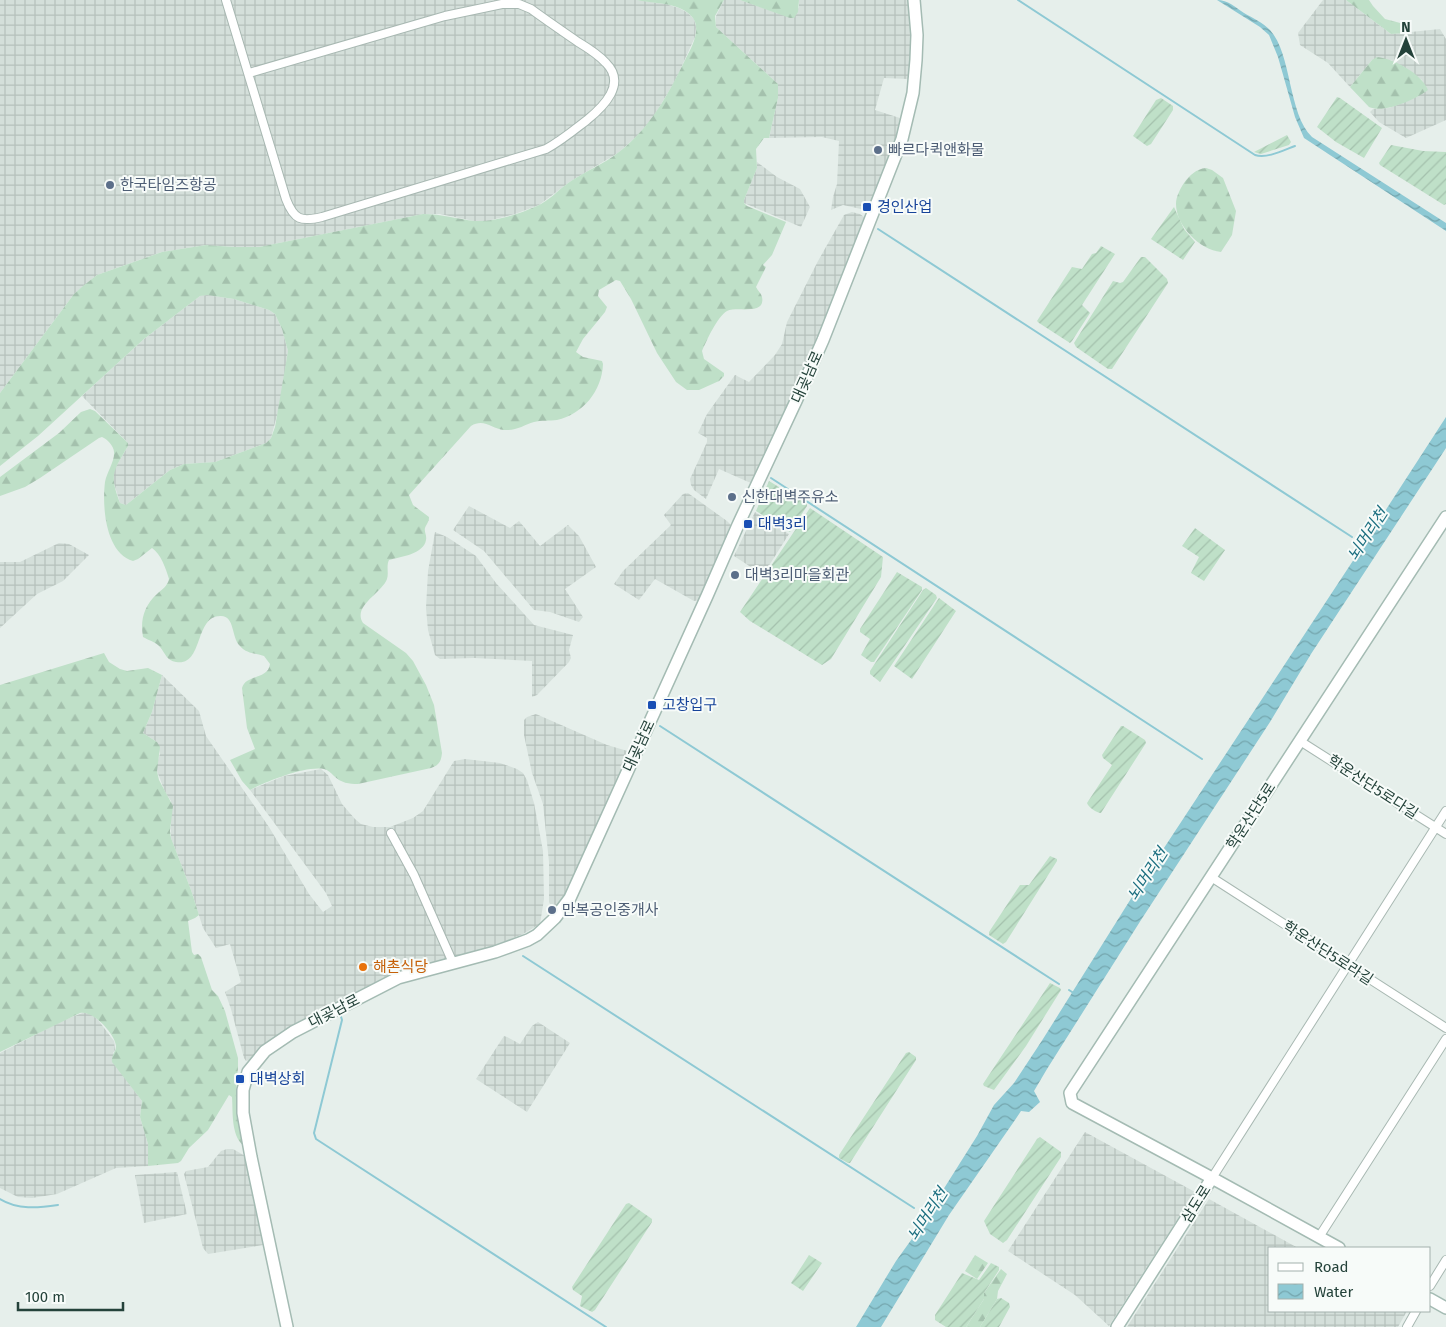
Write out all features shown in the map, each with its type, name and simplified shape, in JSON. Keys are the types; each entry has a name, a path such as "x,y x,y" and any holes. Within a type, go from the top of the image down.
{"street":[{"path":"226,0 289,207 301,219 322,217 540,152 558,142 606,103 612,91 614,79 610,67 606,63 526,6 502,2 426,21 249,73"},
{"name":"대곶남로","path":"287,1327 243,1113 243,1090 248,1072 265,1051 293,1032 398,978 507,948 537,935 555,918 570,898 819,348 902,139 909,112 915,68 917,35 914,0"},
{"name":"학운산단5로","path":"1212,1178 1072,1103 1070,1092 1446,517"},
{"name":"학운산단5로다길","path":"1300,741 1446,834"},
{"path":"1212,1178 1446,811"},
{"path":"391,833 414,875 453,963"},
{"name":"학운산단5로라길","path":"1211,877 1446,1028"},
{"path":"1319,1237 1446,1039"},
{"name":"삼도로","path":"1117,1327 1212,1178 1337,1247"},
{"path":"1431,1284 1446,1260"},
{"path":"1431,1300 1446,1308"},
{"path":"1408,1327 1416,1312"}],"shaded area":[{"path":"0,0 637,0 679,8 694,19 696,27 695,37 675,81 652,119 618,153 571,181 539,205 488,221 474,221 440,214 423,214 259,247 206,245 162,252 139,260 97,275 74,294 0,393"},
{"path":"724,0 740,0 793,18 799,7 799,0 911,0 913,17 911,77 908,79 884,78 875,110 903,119 869,207 861,209 843,205 831,210 837,184 839,141 822,137 769,138 778,98 778,84 716,27 716,16"},
{"path":"1323,0 1346,0 1391,34 1440,29 1446,39 1446,120 1406,138 1379,122 1370,112 1373,109 1389,108 1397,105 1426,91 1422,80 1391,60 1372,60 1350,87 1328,63 1300,45 1298,33"},
{"path":"757,162 777,177 800,189 810,207 801,227 744,203 757,168"},
{"path":"852,212 860,214 864,217 865,221 824,330 753,484 719,469 706,499 694,490 690,479 707,442 707,438 698,433 707,414 735,375 749,382 775,355 782,344 787,322 818,261 844,215"},
{"path":"207,295 234,299 269,310 275,314 282,329 288,351 281,400 271,438 266,443 215,462 184,464 170,470 126,505 120,503 113,480 114,470 128,443 82,396 144,339 200,296"},
{"path":"688,493 727,521 731,525 732,530 701,600 694,601 655,579 639,600 614,584 623,571 671,525 664,515 683,494"},
{"path":"469,506 510,528 519,521 540,546 568,525 579,536 596,567 565,589 583,617 579,622 550,612 534,610 484,551 453,530"},
{"path":"755,512 789,534 763,575 734,556"},
{"path":"435,532 447,537 476,556 496,583 534,625 573,635 569,650 571,658 569,662 537,695 532,697 532,661 474,658 440,659 435,655 428,630 426,608 428,571"},
{"path":"59,543 69,544 89,555 63,581 37,594 0,628 0,562 20,562"},
{"path":"162,675 199,711 206,736 269,827 309,894 323,912 332,906 326,893 250,790 284,776 321,769 328,775 342,804 355,819 361,824 373,827 390,827 413,818 423,811 454,761 465,759 500,763 517,769 523,773 527,780 534,803 543,851 544,899 540,924 523,934 493,946 407,971 246,1061 225,992 241,982 230,944 216,948 203,928 171,838 171,801 165,792 157,771 160,754 157,742 143,733 152,712"},
{"path":"536,714 607,745 631,752 585,858 559,907 549,902 549,862 543,804 532,773 524,735 524,720"},
{"path":"85,1012 98,1020 114,1041 115,1050 113,1053 128,1082 142,1101 140,1117 148,1144 148,1166 116,1168 57,1194 32,1198 18,1197 0,1188 0,1053 64,1020"},
{"path":"538,1022 570,1043 527,1112 476,1079 504,1036 520,1044 532,1026"},
{"path":"1085,1132 1195,1192 1109,1326 1075,1295 1008,1251"},
{"path":"233,1149 247,1157 265,1240 263,1245 208,1254 203,1248 184,1174 186,1171 208,1167 221,1151"},
{"path":"177,1172 187,1214 144,1223 135,1175"},
{"path":"1209,1199 1296,1247 1268,1247 1268,1312 1406,1312 1398,1327 1127,1327"}],"green space":[{"path":"637,0 724,0 715,16 716,27 778,84 778,98 769,138 764,138 756,149 757,168 744,200 747,206 786,222 772,255 763,265 766,267 756,287 762,296 762,303 755,308 732,310 723,314 702,351 704,359 724,373 724,376 719,381 699,390 687,390 676,382 657,353 631,299 620,281 616,280 599,290 598,296 607,307 583,339 576,352 583,357 602,361 602,374 595,392 583,407 575,413 557,420 537,421 508,430 484,423 471,426 409,495 413,505 429,517 425,528 426,538 424,545 416,552 389,560 387,579 361,611 363,623 406,653 413,661 426,685 434,705 442,753 439,763 431,768 358,784 342,782 324,769 307,770 276,779 250,790 242,781 230,760 255,749 247,728 242,688 248,681 265,673 270,664 264,656 243,649 235,638 229,619 221,616 212,618 207,623 191,657 185,661 176,662 170,660 158,645 143,637 142,625 146,608 166,586 169,579 161,558 152,548 133,561 116,549 111,539 107,527 104,503 105,482 114,455 113,447 110,443 102,437 99,438 25,487 0,496 0,477 59,433 81,412 90,409 95,411 128,443 114,473 114,486 120,503 126,505 170,470 184,464 215,462 266,443 271,438 275,427 288,351 282,329 275,314 269,310 234,299 207,295 200,296 144,339 38,436 0,466 0,393 74,294 83,286 97,275 162,252 206,245 259,247 423,214 475,221 499,219 515,215 541,204 571,181 613,156 641,132 666,97 691,49 696,28 693,18 688,13 674,6"},
{"path":"740,0 799,0 798,12 794,18 790,18"},
{"path":"1346,0 1369,0 1385,19 1404,24 1404,33 1391,34"},
{"path":"1377,57 1384,58 1406,68 1419,78 1428,90 1400,105 1383,109 1369,107 1350,87 1372,60"},
{"path":"1337,97 1382,128 1364,158 1336,142 1317,127"},
{"path":"1161,98 1173,106 1173,110 1151,144 1147,146 1133,136 1156,100"},
{"path":"1287,135 1291,142 1289,145 1261,154 1254,152"},
{"path":"1391,145 1423,151 1446,152 1446,204 1444,205 1380,165 1379,163"},
{"path":"1206,168 1223,178 1236,211 1232,235 1221,252 1205,247 1191,236 1177,212 1177,199 1184,183 1194,173"},
{"path":"1174,207 1184,229 1195,242 1183,260 1151,239"},
{"path":"1101,246 1115,254 1082,305 1090,313 1070,343 1037,321 1072,267 1082,269 1092,254 1096,253"},
{"path":"1141,257 1145,257 1167,279 1168,283 1112,369 1108,369 1076,347 1074,343 1113,281 1123,282"},
{"path":"769,481 807,504 790,532 756,511"},
{"path":"810,508 883,557 881,577 831,659 822,665 750,621 740,612"},
{"path":"1195,528 1225,550 1204,581 1191,573 1199,557 1182,546"},
{"path":"897,572 922,587 922,590 874,662 871,662 861,655 870,639 860,632 860,629"},
{"path":"926,588 936,595 937,598 880,682 870,674 870,671"},
{"path":"939,598 956,611 912,679 894,666"},
{"path":"104,653 109,662 120,669 127,671 148,668 162,675 152,712 143,733 157,742 160,747 157,771 159,780 173,806 171,838 199,915 188,921 192,952 194,955 198,954 201,957 212,990 218,996 225,1011 238,1058 236,1082 243,1145 236,1135 232,1097 229,1095 208,1130 189,1148 178,1163 148,1166 148,1144 140,1117 142,1101 112,1062 116,1046 112,1035 108,1029 91,1015 80,1013 0,1052 0,685"},
{"path":"1121,726 1145,740 1146,743 1101,813 1099,813 1087,803 1112,765 1102,755"},
{"path":"1050,856 1057,859 1057,861 1006,942 1003,944 989,935 989,932 1020,885 1029,885"},
{"path":"1050,983 1061,990 1026,1046 994,1090 984,1086 983,1084"},
{"path":"909,1052 916,1057 916,1060 850,1163 839,1158 839,1155 906,1053"},
{"path":"1040,1137 1061,1152 1061,1157 1007,1240 1003,1243 990,1234 984,1221"},
{"path":"629,1203 652,1219 652,1222 592,1312 580,1306 582,1296 573,1290 572,1287 626,1204"},
{"path":"809,1255 822,1263 803,1291 791,1283"},
{"path":"975,1255 988,1263 977,1279 965,1271"},
{"path":"991,1263 999,1267 999,1270 984,1293 984,1299 966,1327 946,1327 935,1320 935,1315 962,1273 979,1280"},
{"path":"1001,1269 1007,1274 998,1291 997,1299 980,1327 966,1327 984,1299 984,1293"},
{"path":"1001,1298 1009,1303 1010,1307 999,1327 980,1327 997,1299"}],"water":[{"path":"1217,0 1231,4 1270,30 1277,41 1287,68 1298,114 1304,127 1312,137 1446,223 1446,231 1304,138 1295,117 1278,57 1269,35 1260,27"},
{"name":"뇌머리천","path":"1446,417 1446,448 1311,654 1270,722 1047,1069 1034,1091 1040,1102 1029,1112 1021,1111 949,1215 881,1327 856,1327 896,1261 914,1236 977,1136 994,1105 1014,1083 1043,1039 1137,889 1362,547 1361,541 1365,542"}],"waterway":[{"path":"1018,0 1255,155 1270,155 1295,146"},
{"name":"뇌머리천","path":"878,229 1352,537"},
{"path":"771,478 1202,759"},
{"path":"660,726 1059,984"},
{"name":"뇌머리천","path":"523,956 914,1208"},
{"path":"1069,990 1075,994"},
{"path":"340,1013 342,1020 314,1133 316,1139 606,1327"},
{"path":"0,1199 21,1207 58,1205"},
{"name":"뇌머리천","path":"922,1213 929,1217"}],"place":[{"name":"빠르다퀵앤화물","path":"878,150"},
{"name":"한국타임즈항공","path":"110,185"},
{"name":"경인산업","path":"867,207"},
{"name":"신한대벽주유소","path":"732,497"},
{"name":"대벽3리","path":"748,524"},
{"name":"대벽3리마을회관","path":"735,575"},
{"name":"고창입구","path":"652,705"},
{"name":"만복공인중개사","path":"552,910"},
{"name":"해촌식당","path":"363,967"},
{"name":"대벽상회","path":"240,1079"}]}
